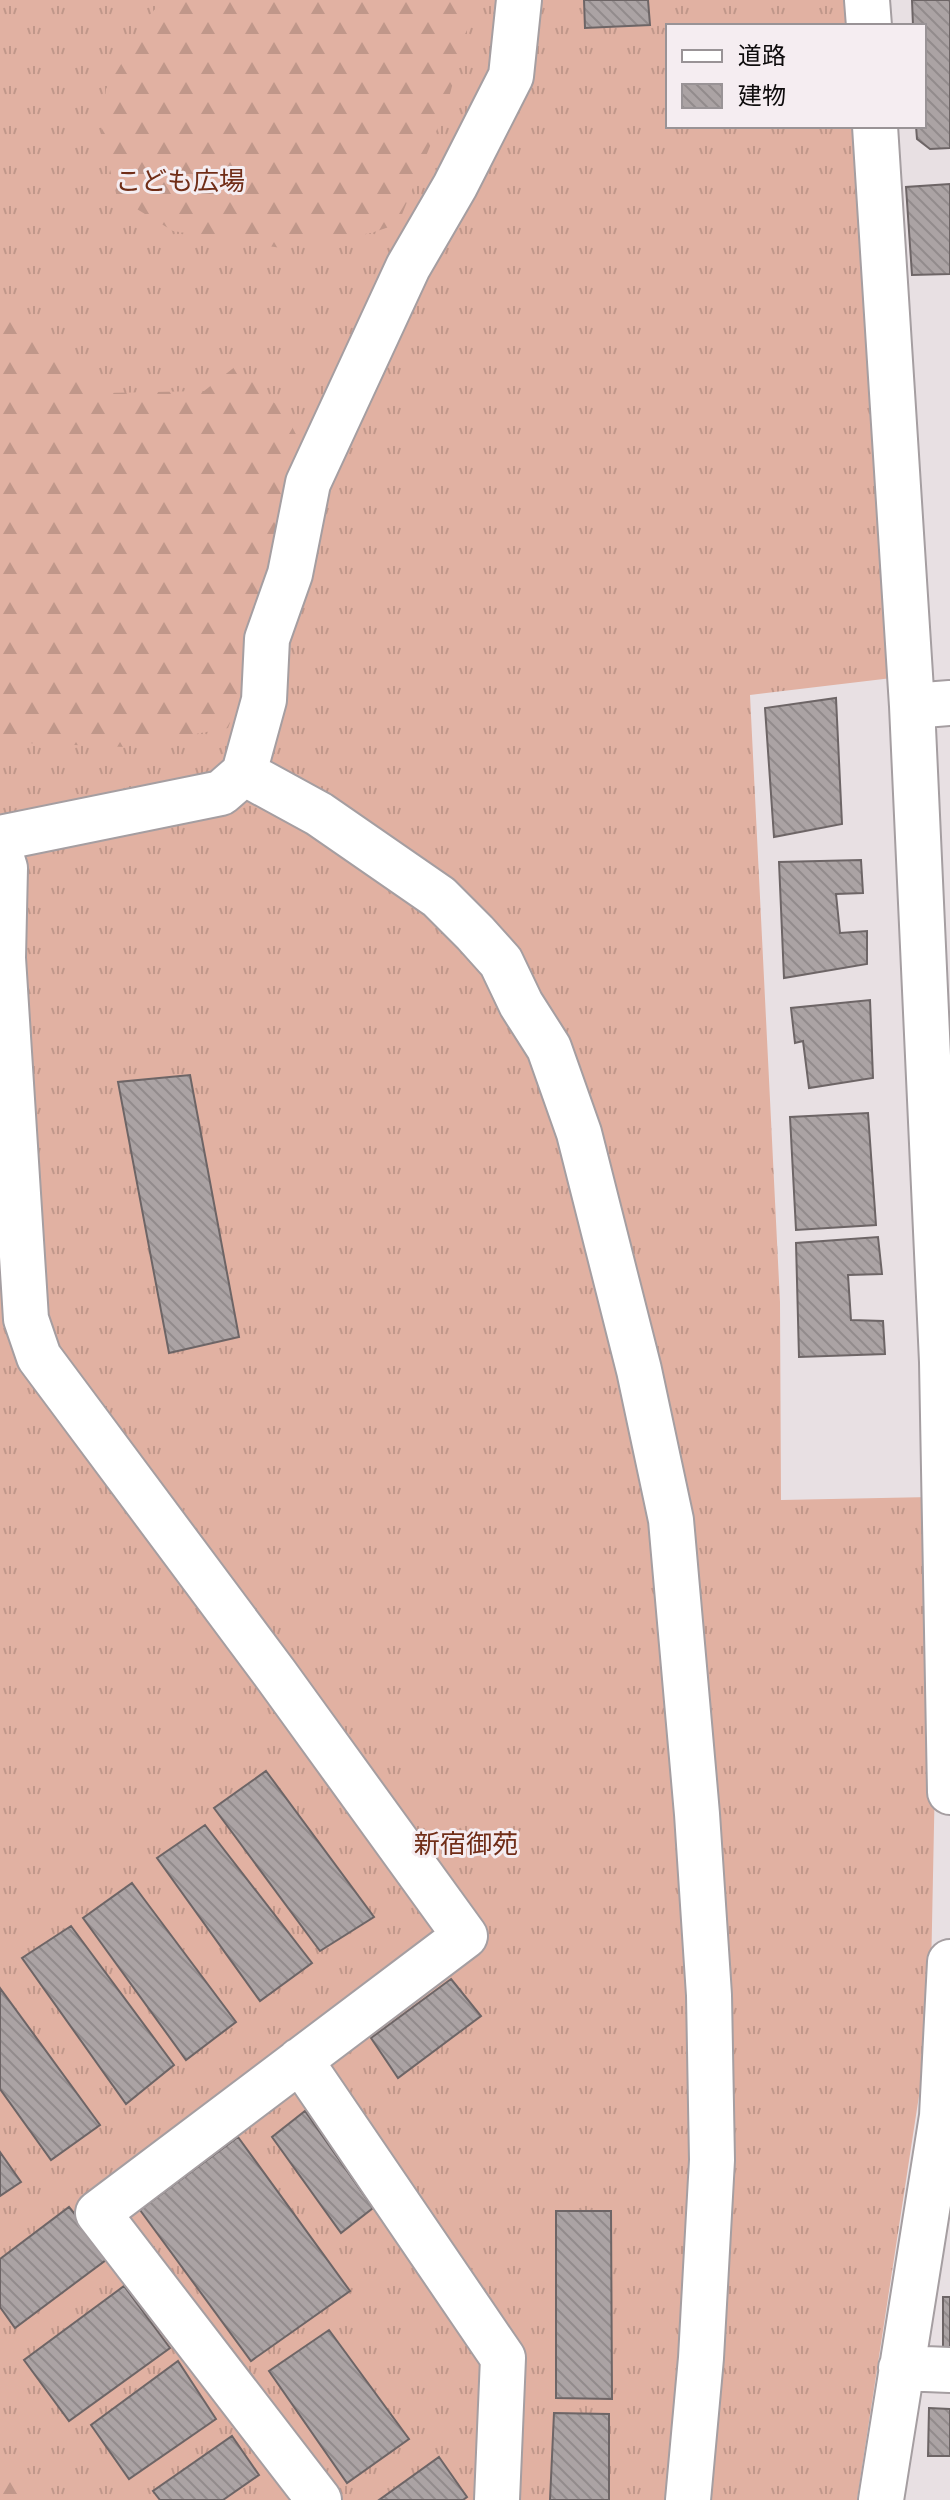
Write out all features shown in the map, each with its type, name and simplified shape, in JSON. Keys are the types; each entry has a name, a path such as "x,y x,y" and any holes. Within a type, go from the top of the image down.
{"street":[{"path":"0,838 221,793 244,773 264,700 267,639 290,574 308,483 408,267 455,186 511,76 519,0"},
{"path":"867,0 869,24"},
{"path":"875,128 931,705 946,1362 950,1792"},
{"path":"244,773 319,814 439,897 475,933 501,962 521,1004 549,1048 579,1133 639,1370 671,1520 697,1814 709,1995 712,2160 701,2358 688,2500"},
{"path":"0,852 5,868 3,958 26,1319 39,1357 276,1675 465,1936 98,2213 319,2500"},
{"path":"881,2500 946,2116 950,1962"},
{"path":"300,2060 503,2358 497,2500"},
{"path":"901,2368 950,2370"}],"green space":[{"name":"新宿御苑","path":"0,0 846,0 848,24 666,24 666,128 855,128 892,678 750,695 780,1302 781,1500 931,1497 935,1777 930,2024 857,2500 0,2500"},
{"name":"こども広場","path":"174,0 475,0 447,105 398,224 371,233 281,248 173,231 117,197 101,134 106,89 154,10"},
{"path":"0,299 10,299 50,352 105,393 204,391 236,366 285,413 307,456 251,669 228,728 125,747 0,742"},
{"path":"0,2465 32,2500 0,2500"}],"building":[{"path":"584,0 648,0 650,25 585,28"},
{"path":"912,0 950,0 950,148 930,149 917,139 916,128 926,128 926,24 913,24"},
{"path":"950,184 950,274 912,275 906,187"},
{"path":"836,698 842,824 774,837 765,708"},
{"path":"861,860 863,893 836,894 840,933 867,931 867,964 784,978 779,862"},
{"path":"870,1000 873,1078 809,1088 803,1041 795,1043 791,1008"},
{"path":"190,1075 239,1337 169,1353 118,1082"},
{"path":"868,1113 876,1225 796,1230 790,1117"},
{"path":"878,1237 882,1274 848,1275 851,1320 883,1321 885,1354 799,1357 796,1243"},
{"path":"266,1771 374,1917 320,1951 214,1808"},
{"path":"205,1825 312,1963 260,2001 157,1858"},
{"path":"132,1883 236,2022 186,2060 83,1918"},
{"path":"71,1926 174,2065 126,2104 22,1958"},
{"path":"451,1979 481,2016 398,2078 371,2038"},
{"path":"0,1988 100,2125 51,2160 0,2089"},
{"path":"305,2111 373,2208 341,2233 272,2137"},
{"path":"238,2137 350,2291 251,2361 140,2210"},
{"path":"0,2152 21,2182 0,2196"},
{"path":"69,2207 110,2257 15,2328 0,2307 0,2259"},
{"path":"556,2211 611,2211 612,2399 556,2398"},
{"path":"124,2286 170,2348 69,2421 24,2360"},
{"path":"943,2297 950,2297 950,2350 943,2350"},
{"path":"329,2330 409,2439 347,2483 269,2371"},
{"path":"178,2361 216,2419 129,2479 91,2425"},
{"path":"929,2408 950,2409 950,2456 928,2456"},
{"path":"554,2413 609,2414 609,2500 550,2500"},
{"path":"232,2436 259,2475 223,2500 160,2500 153,2491"},
{"path":"439,2457 467,2497 463,2500 379,2500"}]}
